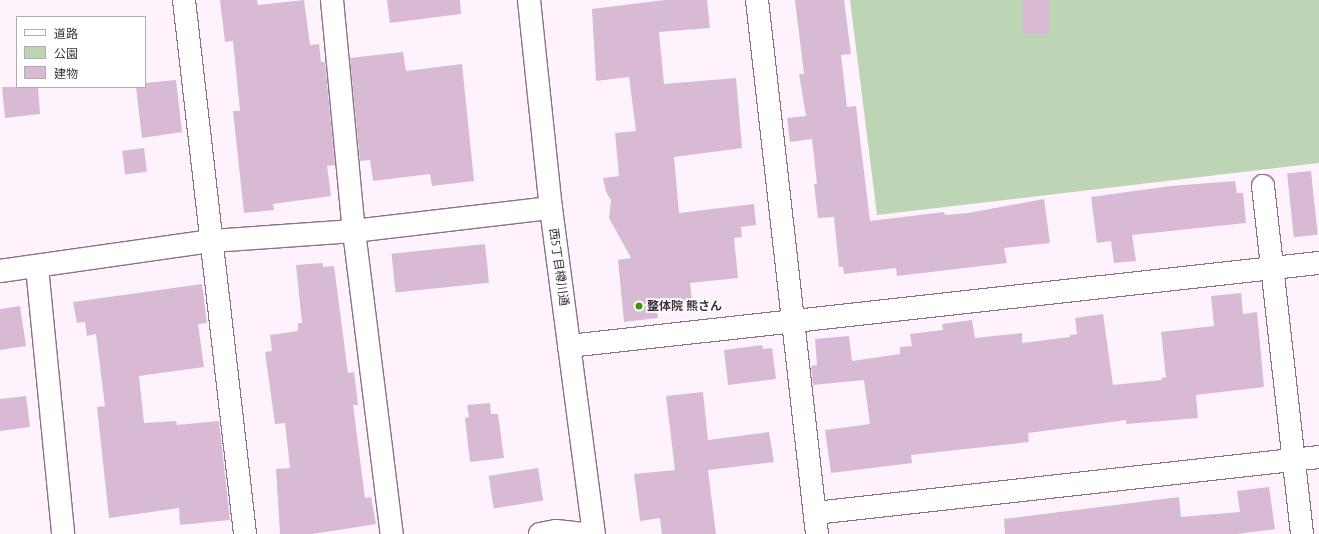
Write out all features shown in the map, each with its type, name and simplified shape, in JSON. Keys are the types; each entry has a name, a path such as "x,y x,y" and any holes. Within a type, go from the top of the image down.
{"street":[{"path":"184,0 245,534"},
{"path":"332,0 354,231 392,534"},
{"name":"西5丁目樽川通","path":"528,0 551,208 594,534"},
{"path":"758,0 816,524 1319,457"},
{"path":"1263,186 1302,534"},
{"path":"0,271 212,242 354,231 551,208"},
{"path":"569,346 1319,263"},
{"path":"37,267 63,534"},
{"path":"540,534 556,531 586,534"}],"green space":[{"path":"850,0 1319,0 1319,163 877,215"}],"building":[{"path":"220,0 257,0 258,5 304,0 310,45 319,44 321,62 325,62 335,165 327,166 331,196 273,204 274,210 244,213 233,111 240,111 233,41 225,42"},
{"path":"387,0 460,0 461,14 390,23"},
{"path":"665,0 707,0 710,28 659,32 664,84 736,78 742,148 674,157 679,213 754,204 756,225 741,227 742,237 734,238 738,278 690,283 692,301 656,305 658,318 624,322 618,260 631,258 609,218 611,200 606,192 603,178 619,176 615,133 636,131 629,77 596,81 592,9"},
{"path":"795,0 844,0 851,54 841,55 847,107 856,106 870,221 944,212 945,215 968,213 1044,199 1050,243 1004,248 1007,263 897,276 896,268 844,274 843,267 839,267 834,217 818,218 814,184 817,184 812,139 790,142 787,118 806,116 799,74 804,74"},
{"path":"1023,0 1049,0 1049,34 1023,34"},
{"path":"403,52 406,71 462,64 474,181 432,186 430,174 373,181 370,160 360,161 350,58"},
{"path":"176,80 182,132 142,138 136,88 146,88 146,83"},
{"path":"2,87 38,88 40,114 5,118"},
{"path":"144,148 147,172 125,175 122,151"},
{"path":"1311,171 1318,235 1294,237 1287,174"},
{"path":"1235,181 1237,193 1243,193 1246,223 1132,235 1136,261 1114,263 1111,241 1097,243 1091,197 1171,186"},
{"path":"485,244 489,283 396,293 392,254"},
{"path":"323,263 323,267 334,266 348,373 354,372 358,405 353,405 365,498 371,497 376,524 313,534 280,534 276,469 290,468 285,423 275,424 265,352 272,351 270,335 298,331 298,323 302,323 296,265"},
{"path":"202,284 207,323 198,324 204,367 139,376 144,423 176,421 177,425 219,421 230,520 180,525 179,508 109,518 97,407 105,406 96,334 87,336 85,322 77,323 73,302"},
{"path":"1241,293 1243,314 1257,312 1264,387 1196,395 1198,418 1126,424 1126,420 1028,433 1029,442 911,455 912,463 831,473 825,430 870,424 864,380 813,385 811,366 817,365 815,339 849,336 852,361 900,354 900,347 912,346 910,334 943,330 942,324 972,320 975,338 1022,333 1022,343 1070,337 1070,335 1077,334 1075,318 1103,314 1113,385 1162,380 1161,378 1166,377 1161,332 1214,326 1211,296"},
{"path":"20,306 26,346 0,350 0,309"},
{"path":"762,345 763,349 772,348 776,379 728,385 724,350"},
{"path":"703,392 708,440 769,432 774,462 708,470 716,534 662,534 660,518 640,521 634,474 675,470 666,396"},
{"path":"26,396 30,427 0,431 0,399"},
{"path":"490,403 491,414 498,414 504,458 470,462 465,418 469,417 467,405"},
{"path":"538,468 543,501 494,508 489,476"},
{"path":"1269,487 1275,529 1237,534 1005,534 1004,519 1179,497 1181,517 1240,512 1237,491"}],"place":[{"name":"整体院 熊さん","path":"639,306"}]}
